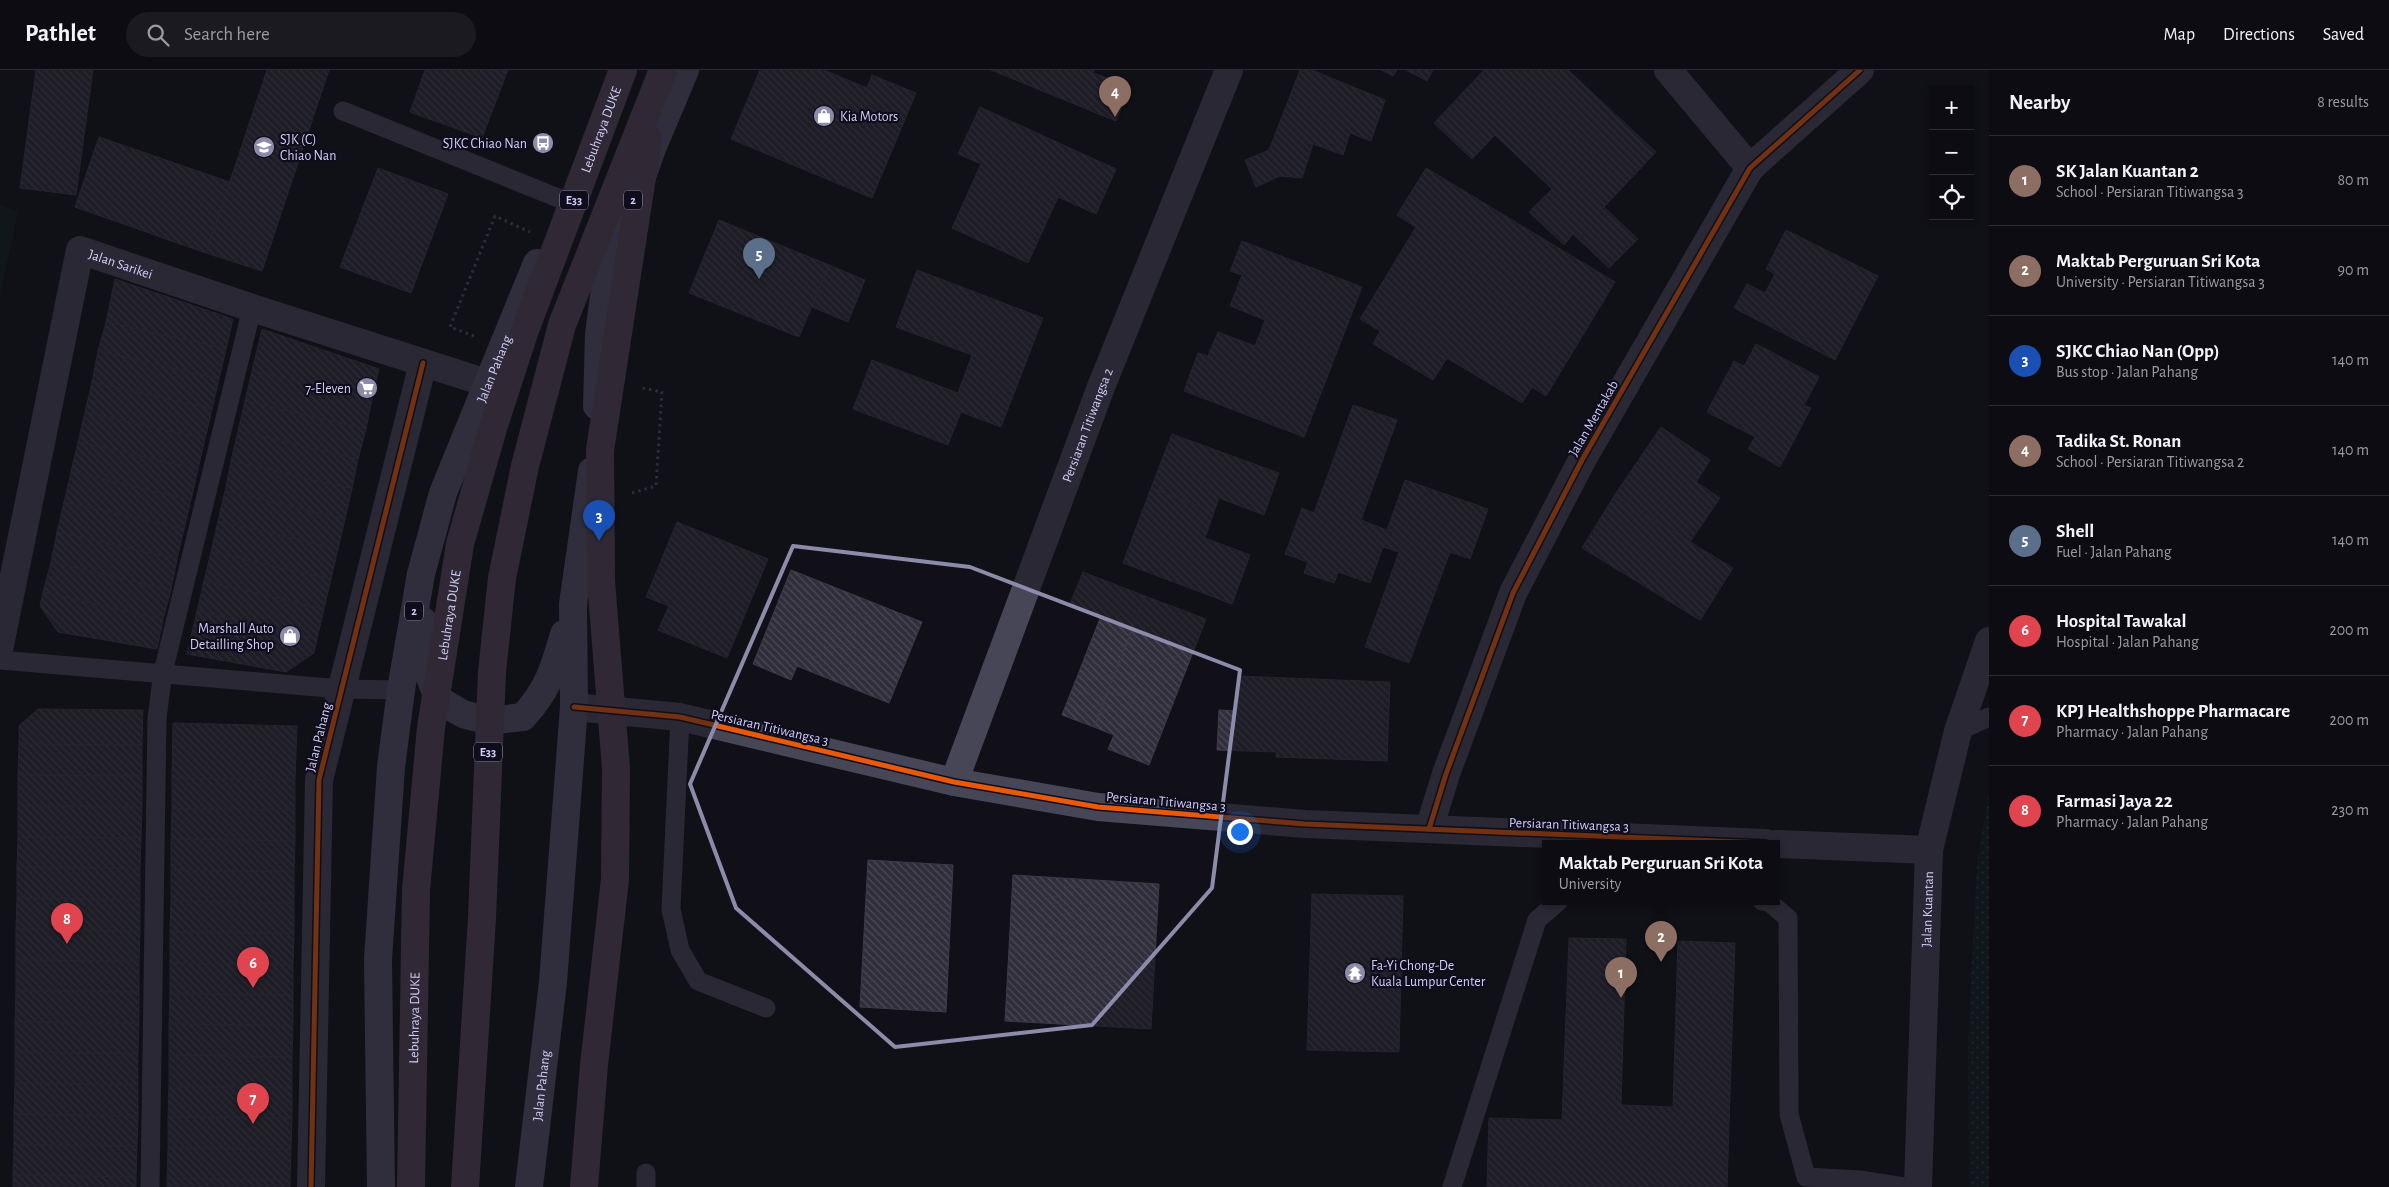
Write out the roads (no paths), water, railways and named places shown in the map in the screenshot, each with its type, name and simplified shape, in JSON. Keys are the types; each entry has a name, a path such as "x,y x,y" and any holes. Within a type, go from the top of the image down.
{"highway":[{"name":"Lebuhraya DUKE","path":"411,1187 416,890 432,728 460,544 494,425 525,330 623,70"},
{"name":"E33","path":"465,1187 482,918 492,672 502,578 525,466 562,325 660,80"},
{"path":"584,1187 594,1065 615,879 616,768 601,581 600,450 660,80"}],"main road":[{"name":"Jalan Pahang","path":"382,1187 378,959 391,767 401,690 421,574 443,493 615,70"},
{"name":"Jalan Pahang","path":"529,1187 553,982 574,707 573,604 587,506 597,415 600,334 607,273 650,155 685,70"},
{"path":"421,574 425,650 429,675 439,700 464,714 488,722 523,717 540,698 554,668 573,604"}],"street":[{"name":"Persiaran Titiwangsa 2","path":"954,782 1101,387 1229,70"},
{"path":"1668,70 1750,168"},
{"name":"Jalan Mentakab","path":"1429,829 1446,774 1513,593 1582,460 1750,168 1860,70"},
{"name":"Jalan Sarikei","path":"0,645 80,250 252,308 487,383"},
{"name":"Jalan Pahang","path":"310,1187 318,780 423,363"},
{"name":"Jalan Kuantan","path":"1918,1187 1929,850 1958,731 1989,641"},
{"name":"Persiaran Titiwangsa 3","path":"574,707 680,717 954,782 1098,807 1305,824 1693,840"},
{"path":"1780,844 1929,850"}],"lane":[{"path":"343,111 563,200"},
{"path":"150,1187 157,718 164,672 252,308"},
{"path":"0,660 164,672 341,689 401,690"},
{"path":"680,717 671,909 680,950 698,981 766,1008"},
{"path":"1958,731 1989,717"},
{"path":"1452,1187 1537,920 1554,905"},
{"path":"1773,905 1788,918 1789,1114 1806,1177 1860,1180 1904,1187"}],"place":[{"name":"Kia Motors","path":"824,116"},
{"name":"Tadika St. Ronan","path":"1115,117"},
{"name":"SJKC Chiao Nan","path":"543,143"},
{"name":"SJK (C) Chiao Nan","path":"264,147"},
{"name":"Shell","path":"759,279"},
{"name":"7-Eleven","path":"367,388"},
{"name":"SJKC Chiao Nan (Opp)","path":"599,541"},
{"name":"Marshall Auto Detailling Shop","path":"290,636"},
{"name":"Farmasi Jaya 22","path":"67,944"},
{"name":"Maktab Perguruan Sri Kota","path":"1661,962"},
{"name":"Fa-Yi Chong-De Kuala Lumpur Center","path":"1355,973"},
{"name":"Hospital Tawakal","path":"253,988"},
{"name":"SK Jalan Kuantan 2","path":"1621,998"},
{"name":"KPJ Healthshoppe Pharmacare","path":"253,1124"}]}
